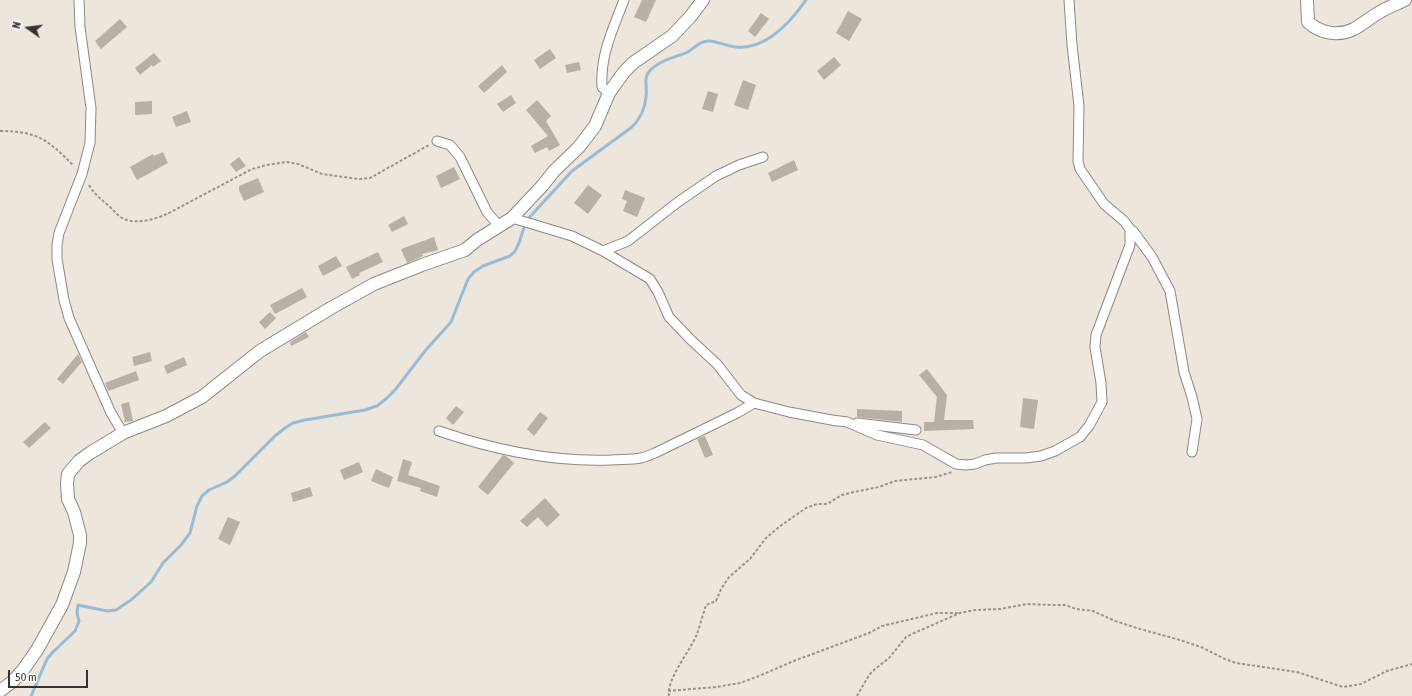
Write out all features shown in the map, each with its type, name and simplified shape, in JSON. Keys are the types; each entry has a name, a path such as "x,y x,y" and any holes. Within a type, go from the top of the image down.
{"street":[{"path":"79,0 80,27 91,108 90,143 82,174 59,233 57,252 60,280 69,318 111,413 123,433"},
{"path":"608,93 602,87 602,64 608,40 624,0"},
{"path":"0,691 12,682 23,670 37,650 62,605 74,572 79,549 80,535 74,512 68,499 67,483 68,474 79,461 123,433 166,416 202,396 260,351 356,294 374,284 465,250 477,240 512,218 554,171 579,147 595,126 608,93 624,72 633,63 672,36 690,17 703,0"},
{"path":"1068,0 1079,106 1078,161 1080,169 1104,204 1133,231 1152,257 1170,291 1184,372 1197,419 1192,452"},
{"path":"1307,0 1308,22 1311,25 1324,31 1343,33 1354,29 1380,12 1405,0"},
{"path":"437,140 450,145 460,157 487,212 499,226"},
{"path":"603,251 628,241 678,202 716,176 739,165 763,157"},
{"path":"512,218 572,236 603,251 650,279 658,292 669,317 717,364 741,395 754,403 789,412 847,422 877,435 923,445 947,460 956,464 966,465 996,458 1026,458 1041,456 1069,444 1080,437 1089,426 1102,402 1101,383 1095,347 1096,335 1130,245 1130,229"},
{"path":"439,431 503,450 587,460 641,458 655,453 737,413 754,403"},
{"path":"832,420 916,430"}],"path":[{"path":"0,131 26,132 50,143 82,174 98,198 112,208 119,216 128,220 142,221 154,219 167,214 252,169 287,162 298,164 322,174 358,179 370,178 437,140"},
{"path":"669,696 668,691 671,680 696,635 706,605 716,601 721,589 729,577 750,559 766,538 779,527 806,508 817,504 828,504 842,495 879,487 895,481 947,474 959,470 966,465"},
{"path":"668,691 710,688 740,683 796,660 869,633 882,626 937,613 960,613 975,610 1000,609 1027,604 1065,605 1076,609 1093,611 1116,621 1201,647 1236,663 1296,672 1343,687 1361,684 1387,671 1412,664"},
{"path":"857,696 870,675 889,658 906,637 960,613"}],"building":[{"path":"642,0 656,0 646,22 634,17"},
{"path":"848,11 862,19 849,41 836,33"},
{"path":"761,13 769,19 755,37 748,31"},
{"path":"120,19 127,27 101,49 95,41"},
{"path":"550,49 556,58 540,69 534,60"},
{"path":"154,53 161,61 153,67 152,65 140,75 135,68"},
{"path":"834,57 841,65 824,80 817,71"},
{"path":"579,62 581,70 567,73 565,65"},
{"path":"502,65 507,72 484,93 478,86"},
{"path":"743,80 756,85 748,110 734,105"},
{"path":"708,91 718,94 713,112 702,109"},
{"path":"511,95 516,103 503,112 497,104"},
{"path":"537,100 551,116 546,121 560,145 549,151 547,147 535,153 531,146 548,136 526,110"},
{"path":"152,101 152,114 135,115 135,102"},
{"path":"187,111 191,122 176,127 172,117"},
{"path":"163,152 168,163 137,180 130,167 153,154 154,156"},
{"path":"239,157 246,166 236,172 230,164"},
{"path":"794,160 798,170 772,182 768,173"},
{"path":"454,167 460,179 441,188 436,176"},
{"path":"258,178 264,192 244,201 239,190 239,186"},
{"path":"588,185 602,195 588,214 574,203"},
{"path":"625,190 645,198 637,217 623,211 627,201 622,199"},
{"path":"404,216 408,224 392,232 388,225"},
{"path":"434,237 438,250 422,254 423,256 407,263 401,249"},
{"path":"378,252 383,262 359,273 360,275 352,279 346,267"},
{"path":"336,256 342,266 323,276 318,266"},
{"path":"302,288 307,297 275,314 270,305"},
{"path":"270,312 276,318 265,329 259,322"},
{"path":"306,332 309,337 291,346 290,342"},
{"path":"150,352 152,361 134,366 132,357"},
{"path":"78,354 82,362 63,384 57,379"},
{"path":"184,357 187,365 167,374 164,366"},
{"path":"927,369 947,395 944,420 973,420 974,429 924,431 924,422 934,422 937,397 919,375"},
{"path":"136,371 139,380 108,391 105,383"},
{"path":"1023,398 1038,400 1034,429 1020,427"},
{"path":"129,402 133,421 125,422 121,404"},
{"path":"456,406 464,412 453,425 446,418"},
{"path":"857,409 902,411 902,422 857,417"},
{"path":"540,412 548,418 534,436 527,429"},
{"path":"45,422 51,428 29,448 23,442"},
{"path":"705,436 713,455 705,458 697,439"},
{"path":"503,455 514,463 488,495 478,487"},
{"path":"403,459 412,462 408,475 440,486 437,497 420,491 421,488 397,481"},
{"path":"359,462 363,472 344,480 340,470"},
{"path":"376,469 393,477 389,488 371,481"},
{"path":"310,487 313,496 293,502 291,493"},
{"path":"545,498 560,515 547,527 538,517 527,527 520,521"},
{"path":"228,517 240,522 230,545 218,539"}],"waterway":[{"path":"31,696 47,659 75,631 79,621 77,613 78,605 107,611 116,610 131,600 151,582 163,563 181,545 190,533 197,506 202,496 209,490 227,482 235,476 275,436 293,423 365,410 377,406 395,390 425,351 451,322 468,279 474,272 483,266 510,256 515,251 519,243 526,221 572,171 635,124 642,114 645,106 646,77 650,70 658,64 688,52 706,41 729,46 747,47 767,40 785,26 806,0"}]}
